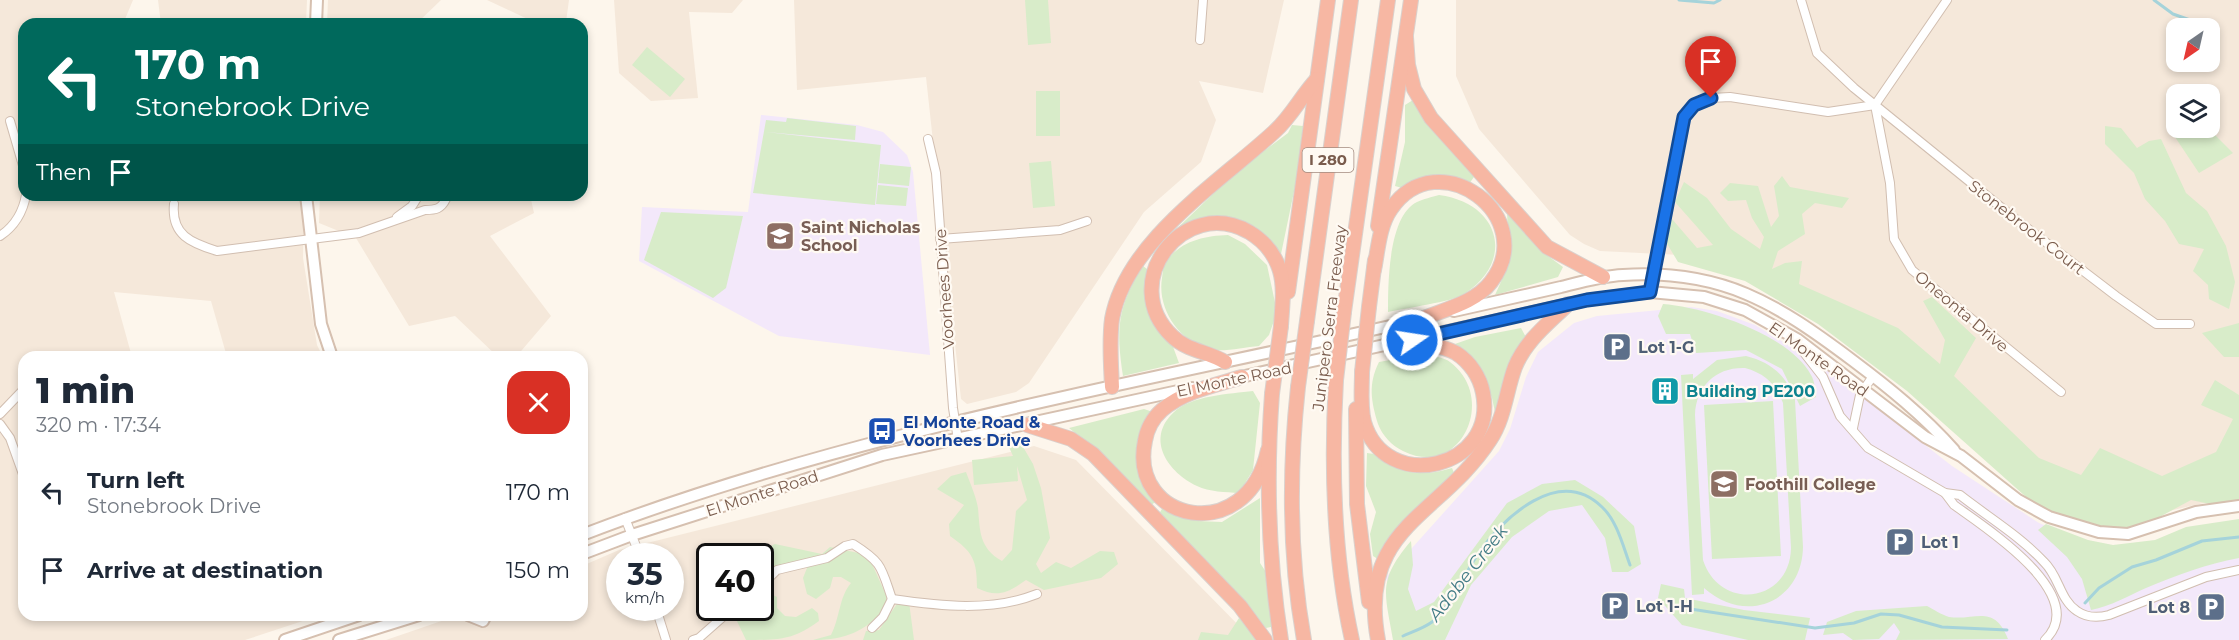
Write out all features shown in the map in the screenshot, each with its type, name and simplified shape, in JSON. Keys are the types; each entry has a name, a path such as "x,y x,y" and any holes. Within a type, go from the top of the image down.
{"highway":[{"path":"1281,326 1289,289 1328,0"},
{"name":"Junipero Serra Freeway","path":"1304,640 1292,526 1293,433 1350,0"},
{"name":"Junipero Serra Freeway","path":"1352,640 1336,525 1333,436 1336,380 1388,0"},
{"path":"1377,634 1364,576 1356,493 1356,399 1362,372 1384,173 1411,0"},
{"path":"1406,37 1408,65 1414,89 1431,118 1547,247 1603,278"},
{"path":"1112,387 1112,318 1119,294 1137,263 1172,222 1276,131 1317,79"},
{"path":"1374,270 1385,219 1399,199 1408,191 1429,183 1448,183 1468,188 1484,200 1496,215 1503,237 1501,261 1497,273 1491,283 1473,297 1424,318"},
{"path":"1225,362 1180,343 1167,331 1157,315 1151,292 1154,272 1167,246 1183,233 1202,225 1223,224 1246,230 1264,244 1280,272 1283,291 1281,326 1272,394 1268,450 1270,541 1281,640"},
{"path":"1377,634 1376,584 1390,548 1406,528 1486,445 1502,415 1521,354 1535,336 1568,304"},
{"path":"1362,372 1364,421 1374,442 1382,451 1413,465 1436,465 1453,458 1469,445 1480,428 1484,399 1479,378 1468,363 1455,352 1412,340"},
{"path":"1242,377 1187,394 1161,410 1146,436 1143,455 1147,476 1159,495 1178,509 1213,513 1236,504 1251,490 1264,466 1268,450"},
{"path":"1027,424 1065,437 1093,454 1240,606 1265,640"}],"main road":[{"path":"316,18 317,0"},
{"path":"306,201 321,324 330,351"},
{"name":"El Monte Road","path":"588,533 678,501 955,421 1603,278 1653,274 1709,281 1751,294 1788,314 1873,376 1933,426 1960,456"},
{"name":"El Monte Road","path":"588,552 632,535 882,455 1568,304 1650,292 1714,299 1745,310 1771,324 1815,352 1925,436 1960,456 2034,509 2066,523 2100,532 2127,534 2196,512 2239,506"},
{"path":"285,640 341,621"},
{"path":"339,640 400,621"}],"street":[{"path":"1200,40 1203,0"},
{"name":"Stonebrook Court","path":"1801,0 1817,53 1875,105 2018,221 2156,324 2190,324"},
{"path":"1650,292 1680,130 1684,117 1694,105 1720,96 1828,112 1875,105 1947,0"},
{"name":"Oneonta Drive","path":"1875,105 1890,183 1894,239 1912,270 2061,393"},
{"path":"10,121 18,148"},
{"name":"Voorhees Drive","path":"928,139 936,172 958,440"},
{"path":"0,236 20,215 24,201"},
{"path":"391,222 415,201"},
{"path":"174,204 173,218 182,235 198,245 217,251 359,233 425,210 437,210 445,201"},
{"path":"940,239 1060,230 1088,221"},
{"path":"1771,324 1807,355 1823,377 1840,416 1853,428 1868,448 1946,493 1960,495 2034,552 2052,570 2069,603 2081,614 2092,617 2109,615 2206,577 2239,570"},
{"path":"1853,428 1856,409 1863,390 1873,376"},
{"path":"0,414 18,395"},
{"path":"0,424 10,438 18,460"},
{"path":"1946,493 1954,504 2032,565 2044,581 2053,602 2055,617 2052,633 2045,640"},
{"path":"625,518 635,543"},
{"path":"774,573 777,570 827,558 845,546 853,544 875,558 882,569 892,599 883,617 872,628"},
{"path":"892,599 981,607 1011,602 1037,594"},
{"path":"660,621 666,640"},
{"path":"693,640 699,638 719,621"}],"shaded area":[{"path":"0,0 133,0 126,18 18,18 18,201 304,201 303,258 317,345 320,351 225,351 211,301 114,292 130,351 18,351 18,621 303,621 245,640 0,640"},
{"path":"158,0 307,0 306,18 160,18"},
{"path":"328,0 441,0 422,18 327,18"},
{"path":"487,0 569,0 567,18 525,18"},
{"path":"614,0 743,0 732,13 689,12 698,98 651,101 619,73"},
{"path":"794,0 1284,0 1263,93 1199,81 1216,120 1201,162 1144,212 1029,383 1016,392 967,404 961,399 926,77 797,90"},
{"path":"1456,0 2239,0 2239,495 2151,515 2104,518 1943,393 1745,275 1681,255 1600,251 1584,244 1570,235 1479,129 1456,76"},
{"name":"Saint Nicholas School","path":"761,115 857,125 883,132 907,155 913,172 930,355 779,336 639,261 642,207 748,212"},
{"path":"320,201 531,201 534,213 490,236 551,316 521,351 492,351 455,316 409,326 356,238 319,223"},
{"name":"Foothill College","path":"1691,307 1717,311 1755,325 1828,369 1952,466 2039,523 2086,543 2128,553 2239,547 2239,640 1399,640 1386,577 1499,451 1510,429 1526,377 1538,352 1574,323 1597,316"},
{"path":"1034,446 1076,460 1253,640 386,640 441,621 588,621 588,563 606,556 606,621 684,621 684,543 647,543"}],"green space":[{"path":"1025,0 1048,0 1051,43 1028,45"},
{"path":"647,47 685,79 670,97 632,65"},
{"path":"1036,91 1060,91 1060,136 1036,136"},
{"path":"1413,100 1476,174 1469,184 1409,190 1395,186 1405,142 1405,105"},
{"path":"787,118 856,126 855,140 766,132 881,145 875,205 753,193 766,120 786,122"},
{"path":"1292,125 1303,126 1297,177 1280,259 1267,241 1198,223 1166,239 1237,171 1288,133"},
{"path":"2105,126 2121,128 2137,148 2149,141 2161,139 2186,193 2207,211 2226,246 2235,282 2229,309 2209,299 2208,285 2193,271 2204,249 2179,244 2165,221 2145,199 2134,173 2105,144"},
{"path":"2176,138 2218,138 2233,153 2199,173"},
{"path":"1051,161 1055,206 1033,208 1029,163"},
{"path":"880,164 911,167 909,186 878,183"},
{"path":"1782,176 1790,187 1849,198 1842,208 1815,203 1802,214 1805,234 1778,251 1772,269 1785,263 1802,261 1799,284 1898,328 1940,364 1945,340 1923,301 1932,297 1976,338 1954,376 2039,458 2081,475 2100,448 2162,476 2216,452 2233,419 2201,405 2215,380 2239,395 2239,507 2234,509 2191,500 2141,527 2090,528 2034,504 1907,391 1818,324 1745,281 1678,262 1666,242 1672,219 1697,248 1713,245 1675,202 1684,182 1707,198 1731,229 1760,249 1764,237 1752,218 1746,200 1728,201 1720,193 1730,183 1758,186 1771,227 1779,216 1774,186"},
{"path":"878,185 908,188 906,206 876,204"},
{"path":"1439,195 1460,200 1476,209 1487,221 1494,235 1495,250 1491,266 1480,281 1458,297 1388,312 1392,252 1400,221 1407,210 1417,202"},
{"path":"1507,211 1548,256 1563,267 1558,277 1495,295 1509,264"},
{"path":"661,212 743,216 726,288 713,298 644,260"},
{"path":"1228,235 1245,244 1267,265 1277,312 1269,335 1259,346 1214,350 1197,345 1187,338 1172,321 1166,311 1161,289 1163,269 1173,253 1187,244 1203,238"},
{"path":"1143,266 1147,269 1145,284 1149,315 1172,344 1179,363 1123,376 1119,331 1123,306"},
{"path":"1663,304 1681,306 1723,317 1785,347 1812,377 1816,397 1800,406 1782,369 1746,350 1696,353 1690,334 1666,334 1658,316"},
{"path":"2239,323 2239,357 2224,357 2202,333"},
{"path":"1521,328 1527,339 1496,417 1492,398 1482,372 1452,345 1475,337"},
{"path":"1424,354 1447,360 1464,377 1471,395 1472,414 1466,431 1456,445 1442,454 1424,457 1399,449 1385,436 1378,424 1372,385 1379,362"},
{"path":"1746,356 1763,362 1783,377 1795,400 1803,547 1800,566 1793,582 1782,594 1768,602 1753,606 1737,605 1720,599 1704,588 1704,594 1692,595 1681,375 1693,374 1693,379 1717,360","holes":["1745,368 1768,380 1777,390 1783,403 1791,548 1788,566 1779,580 1767,590 1753,594 1738,594 1724,588 1712,577 1703,560 1695,415 1699,395 1710,380 1725,371"]},
{"path":"1253,391 1260,403 1253,470 1239,493 1202,488 1178,473 1164,455 1161,445 1161,434 1165,423 1173,413 1190,402 1200,399"},
{"path":"1773,401 1781,556 1712,559 1704,405"},
{"path":"1144,409 1153,412 1140,447 1157,501 1151,505 1102,454 1069,428"},
{"path":"1019,440 1033,464 1041,488 1050,538 1036,564 1041,573 1056,562 1071,568 1100,551 1114,552 1118,564 1101,578 1044,590 1026,580 1002,593 991,593 977,588 975,563 969,552 950,536 949,524 964,505 937,489 951,476 966,472 977,503 982,538 994,556 1002,561 1012,550 1016,511 1027,500 1017,466 1018,481 974,485 972,460 1013,456 1008,445"},
{"path":"1367,453 1377,455 1407,471 1426,473 1452,468 1454,473 1381,561 1373,556 1370,534 1376,512 1366,486"},
{"path":"1575,480 1603,497 1634,526 1641,564 1628,572 1612,572 1605,538 1582,505 1549,511 1512,537 1471,585 1445,640 1393,640 1386,588 1393,567 1411,541 1413,565 1408,589 1416,611 1434,602 1507,503 1542,484"},
{"path":"1260,498 1260,563 1270,578 1275,626 1266,628 1159,514 1163,507 1198,521 1222,522"},
{"path":"2239,519 2239,558 2180,574 2091,610 2082,579 2067,557 2038,530 2046,524 2088,540 2113,545 2155,540 2186,527"},
{"path":"774,544 822,554 830,547 868,555 886,595 888,610 854,633 825,640 813,640 831,635 844,595 851,583 841,577 833,577 830,588 816,599 807,594 803,578 809,563 784,565 774,570"},
{"path":"1661,584 1684,589 1685,598 1744,610 1810,618 1805,640 1748,640 1682,625 1658,598"},
{"path":"774,596 777,597 777,608 785,616 796,617 812,608 818,613 819,621 786,638 746,640 737,621 774,621"},
{"path":"899,601 909,602 914,640 863,640 866,631 879,630"},
{"path":"1927,606 1949,617 1990,617 2003,628 2008,639 1896,640 1900,632 1894,623 1879,639 1853,640 1843,633 1823,635 1827,622 1856,611"},
{"path":"1239,618 1259,640 1198,640 1201,632 1228,635"}],"waterway":[{"path":"1679,0 1714,3 1720,0"},
{"path":"2154,0 2173,14 2184,18"},
{"name":"Adobe Creek","path":"1403,636 1438,617 1478,554 1502,525 1534,501 1551,494 1568,491 1585,495 1602,507 1616,526 1630,565"},
{"name":"Adobe Creek","path":"2085,603 2099,588 2132,567 2202,541 2239,537"},
{"name":"Adobe Creek","path":"1671,606 1815,628 1854,623 1881,614 1899,615 1942,627 2007,630"}],"place":[{"name":"Saint Nicholas School","path":"780,236"},
{"name":"Lot 1-G","path":"1617,347"},
{"name":"Building PE200","path":"1665,391"},
{"name":"El Monte Road & Voorhees Drive","path":"882,431"},
{"name":"Foothill College","path":"1724,484"},
{"name":"Lot 1","path":"1900,542"},
{"name":"Lot 1-H","path":"1615,606"},
{"name":"Lot 8","path":"2211,607"}],"route":[{"path":"1412,340 1587,300 1650,292 1684,117 1694,105 1711,98"}]}
